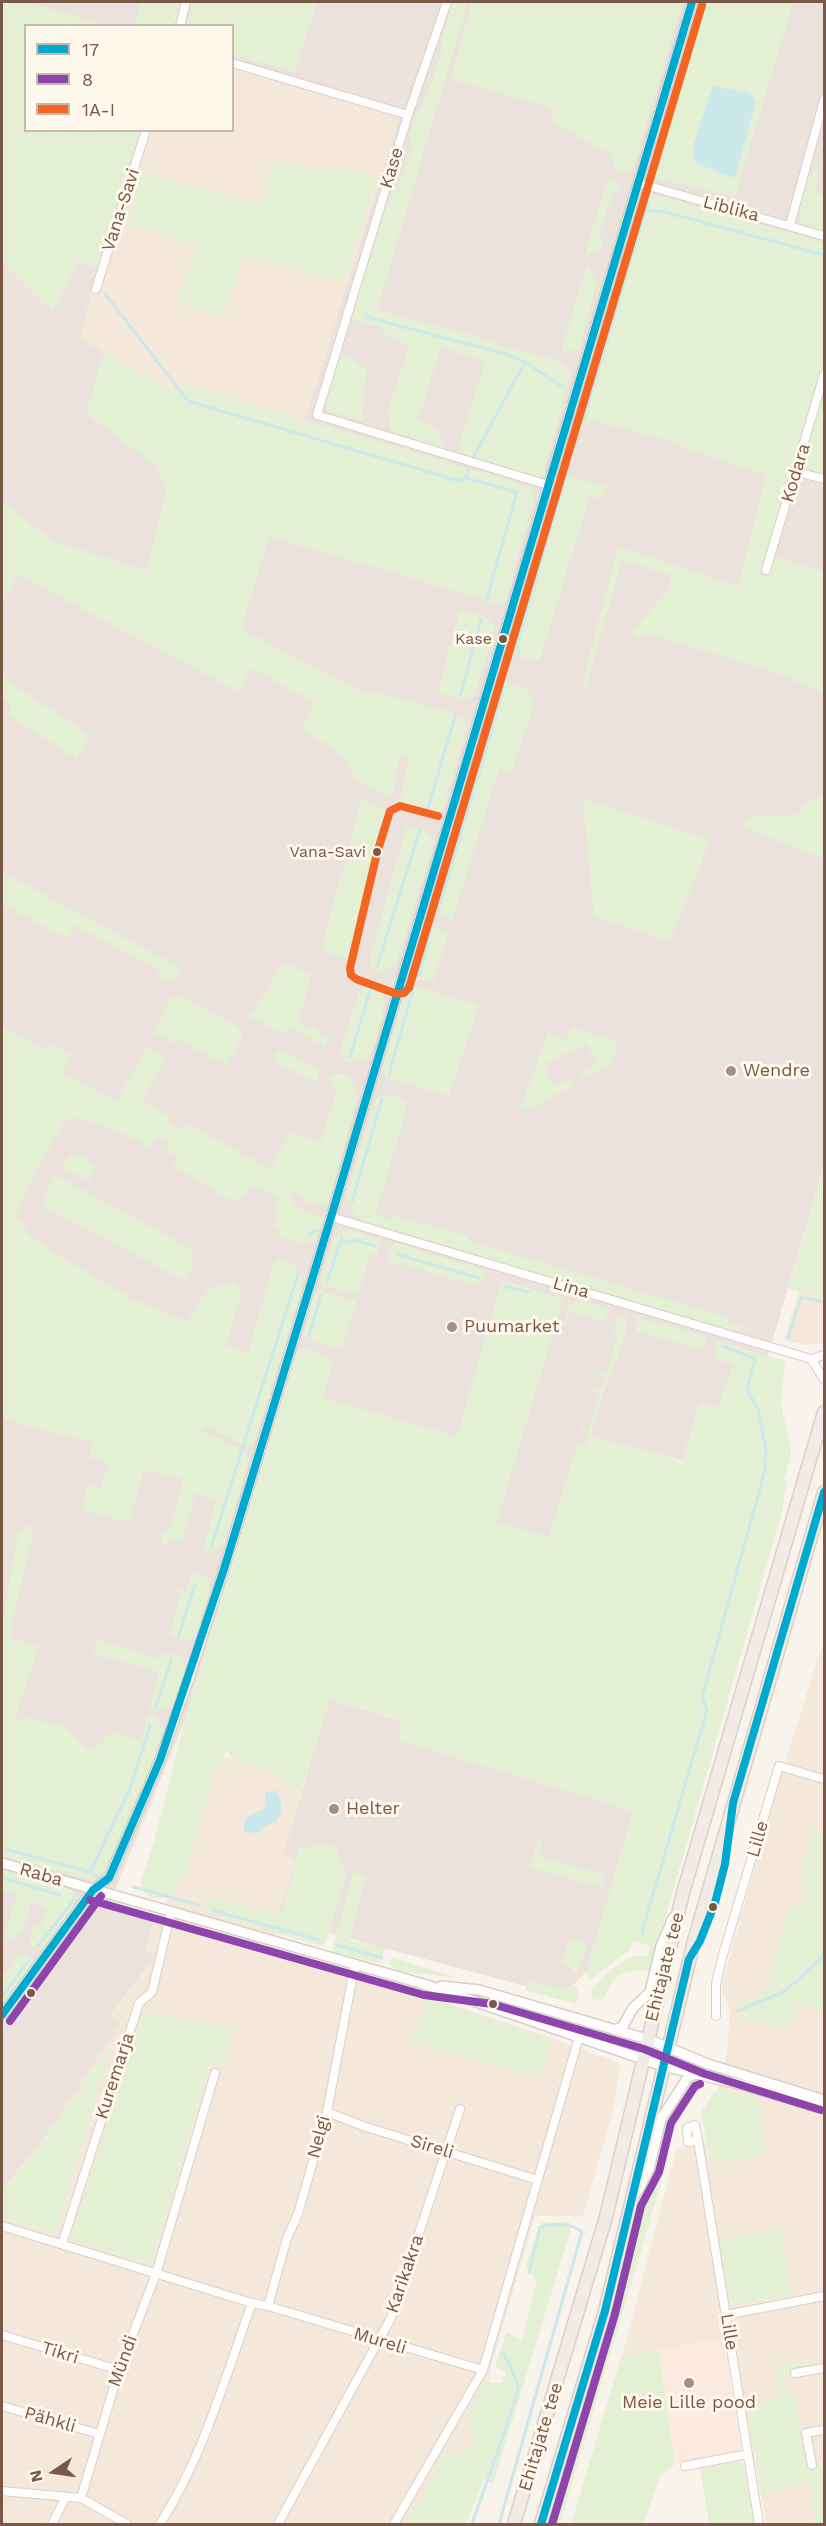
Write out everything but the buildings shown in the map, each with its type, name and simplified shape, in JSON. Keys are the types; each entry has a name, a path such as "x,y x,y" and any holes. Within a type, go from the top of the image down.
{"highway":[{"name":"Ehitajate tee","path":"514,2524 606,2217 683,1893 825,1412"},
{"name":"Ehitajate tee","path":"541,2524 605,2311 694,1941 825,1492"}],"street":[{"path":"180,24 186,2"},
{"name":"Kase","path":"447,2 408,115 316,414 548,484"},
{"path":"2,2015 93,1890 109,1878 142,1805 175,1718 224,1569 331,1217 692,2"},
{"path":"234,64 408,115"},
{"path":"790,225 825,100"},
{"name":"Vana-Savi","path":"96,289 145,132"},
{"name":"Liblika","path":"638,183 825,236"},
{"name":"Kodara","path":"766,570 825,375"},
{"path":"797,472 825,479"},
{"name":"Lina","path":"331,1217 812,1359"},
{"path":"825,1355 812,1359 825,1379"},
{"name":"Lille","path":"716,2016 716,1984 722,1958 779,1766 825,1779"},
{"name":"Raba","path":"2,1863 427,1984 663,2066 825,2109"},
{"path":"615,2030 623,2026 633,2008 650,1992 661,1946 683,1893"},
{"name":"Kuremarja","path":"62,2244 139,2003 152,1992 171,1912"},
{"name":"Nelgi","path":"268,2306 286,2238 298,2214 327,2112 355,1964"},
{"name":"Raba","path":"427,1984 479,1990 582,2022 647,2039 718,2068 825,2100"},
{"path":"394,2524 483,2370 582,2022"},
{"name":"Mündi","path":"81,2498 119,2370 156,2274 215,2073"},
{"path":"632,2202 649,2169 661,2119 688,2077 697,2074"},
{"name":"Karikakra","path":"278,2524 391,2318 460,2109"},
{"name":"Sireli","path":"327,2112 363,2126 538,2180"},
{"name":"Lille","path":"698,2140 759,2524"},
{"name":"Mureli","path":"2,2226 252,2303 483,2370"},
{"path":"726,2314 825,2296"},
{"path":"160,2524 176,2498 201,2445 252,2303"},
{"name":"Tikri","path":"2,2335 119,2370"},
{"path":"795,2373 825,2368"},
{"name":"Pähkli","path":"2,2406 99,2434"},
{"path":"812,2465 806,2433 825,2430"},
{"path":"685,2466 748,2454"},
{"path":"2,2491 81,2498 127,2524"},
{"path":"52,2524 66,2497"}],"shaded area":[{"path":"21,2 824,2 824,1166 733,1474 593,1437 548,1564 430,1532 451,1436 286,1387 185,1720 109,1905 154,1918 146,1948 154,1958 110,2016 120,2024 51,2128 2,2191 2,261 52,311 77,262 97,267 80,338 185,397 301,432 399,118 234,66 234,24 101,24"},
{"path":"234,66 399,118 301,432 185,397 79,338 97,267 141,132 234,132"},
{"path":"799,1292 824,1298 824,1343 806,1345 784,1340"},
{"path":"824,1640 824,2524 766,2524 733,2337 622,2357 676,2151 713,2141 716,2097 727,2054 730,2011 721,1987 781,1775"},
{"path":"329,1699 401,1721 399,1740 634,1811 590,1968 562,1996 277,1919 295,1859 283,1855"},
{"path":"215,1757 267,1762 302,1789 283,1855 295,1858 277,1919 273,1949 405,1989 554,2039 618,2063 620,2066 614,2107 583,2216 535,2216 491,2367 481,2466 465,2524 2,2524 2,2191 51,2128 119,2024 110,2017 154,1958 146,1949 154,1918 170,1898"},
{"path":"724,2339 741,2453 675,2464 659,2350"}],"green space":[{"path":"2,2 21,2 101,24 24,24 24,132 141,132 97,267 77,262 52,311 2,261"},
{"path":"142,2 181,2 174,24 134,24"},
{"path":"193,2 317,2 295,72 234,55 234,24 187,24"},
{"path":"453,2 468,2 377,310 498,342 497,345 548,358 566,366 571,372 543,475 538,478 466,456 457,450 484,367 480,360 441,347 418,420 433,427 439,433 442,437 443,448 391,431 388,411 409,345 383,334 384,328 350,319 389,198 399,185 412,148 409,133 431,85 443,47 441,39"},
{"path":"472,2 682,2 633,169 625,173 614,171 612,155 555,124 550,107 451,79"},
{"path":"700,2 793,2 735,197 654,178 649,173"},
{"path":"273,160 325,170 348,168 376,176 345,282 244,256 222,318 177,302 196,246 127,224 142,172 260,205"},
{"path":"818,166 821,167 814,193 824,196 824,232 801,222 799,208 809,178"},
{"path":"611,178 620,184 620,191 614,189 599,235 604,249 585,255 607,180"},
{"path":"646,192 824,242 824,366 760,575 767,576 775,557 824,572 824,694 782,675 651,634 636,637 633,630 671,587 671,575 622,560 586,687 582,685 618,547 738,586 766,475 685,448 674,442 596,421 587,423 576,421 641,196"},
{"path":"586,266 597,283 579,349 561,352"},
{"path":"104,352 182,395 182,383 531,487 535,494 506,600 493,606 488,601 269,536 241,629 366,694 373,691 452,713 463,719 467,726 443,809 438,813 422,814 400,802 409,756 399,759 392,798 358,782 340,753 302,729 314,702 251,668 239,692 17,574 2,606 2,501 53,541 147,571 166,491 156,466 86,413"},
{"path":"338,353 347,355 367,370 361,421 327,410 324,405"},
{"path":"824,385 822,475 807,471 804,459"},
{"path":"561,476 607,486 602,499 590,496 540,658 533,661 526,660 513,654 510,641 556,481"},
{"path":"460,610 487,618 495,627 475,695 462,700 438,693"},
{"path":"2,669 8,682 89,734 77,759 9,715 11,704 2,696"},
{"path":"507,681 524,688 535,701 511,773 499,769 452,920 439,916 432,904 492,698 497,684"},
{"path":"824,795 824,859 743,827 747,817 797,815 806,803"},
{"path":"362,798 389,812 356,929 361,936 360,951 352,959 343,958 321,949"},
{"path":"583,798 710,840 670,941 594,917"},
{"path":"406,827 424,829 432,837 432,848 396,964 383,972 373,969 369,962"},
{"path":"2,872 181,968 174,983 160,977 158,969 75,925 67,938 2,904"},
{"path":"430,928 449,931 433,982 415,977 412,971 422,935"},
{"path":"284,962 311,975 298,1023 328,1037 325,1047 291,1028 280,1033 250,1016"},
{"path":"368,982 379,987 384,998 376,1041 371,1053 363,1060 345,1061 340,1052 360,989"},
{"path":"413,986 479,1005 449,1096 387,1078 383,1067 405,989"},
{"path":"181,996 239,1027 242,1037 227,1065 176,1039 174,1043 153,1032 169,1001 173,997"},
{"path":"2,1026 48,1051 52,1044 72,1056 62,1072 116,1101 148,1047 166,1057 142,1100 170,1117 168,1123 180,1131 185,1123 271,1169 290,1133 321,1142 337,1090 330,1083 332,1074 344,1074 351,1079 358,1094 329,1203 313,1204 303,1200 302,1196 290,1193 294,1204 324,1220 315,1240 303,1243 278,1237 280,1228 274,1226 278,1212 274,1211 278,1195 248,1186 244,1198 230,1200 173,1165 178,1157 166,1149 169,1142 158,1137 149,1151 137,1139 79,1118 64,1122 30,1182 16,1215 31,1237 86,1272 138,1302 188,1322 196,1307 212,1288 226,1283 235,1283 241,1294 226,1345 248,1353 273,1265 282,1258 298,1271 302,1290 254,1442 247,1447 204,1425 202,1431 235,1446 249,1460 223,1545 213,1551 206,1550 204,1546 216,1500 195,1493 182,1542 169,1539 167,1547 161,1543 164,1532 169,1531 183,1479 144,1470 131,1515 124,1522 82,1510 88,1484 101,1488 108,1464 90,1457 92,1443 2,1419"},
{"path":"573,1028 617,1042 613,1062 585,1079 580,1073 597,1063 586,1044 544,1064 554,1086 571,1078 574,1084 531,1109 520,1109 548,1033 564,1041"},
{"path":"282,1050 319,1070 318,1080 312,1080 275,1062 274,1056"},
{"path":"391,1095 401,1099 405,1104 405,1116 375,1215 389,1220 395,1216 467,1236 469,1241 729,1318 729,1322 744,1326 743,1329 735,1331 362,1221 354,1214 347,1196 374,1103 380,1096"},
{"path":"71,1156 84,1156 96,1167 89,1181 61,1167"},
{"path":"824,1168 824,1298 788,1289"},
{"path":"55,1175 193,1250 192,1267 183,1280 41,1205"},
{"path":"350,1230 380,1239 377,1255 370,1254 358,1295 322,1285 320,1281 334,1238 339,1233"},
{"path":"396,1243 481,1269 485,1274 483,1281 474,1285 390,1261 388,1256 391,1245"},
{"path":"502,1280 563,1299 497,1522 549,1537 578,1442 586,1444 589,1434 581,1432 582,1428 589,1430 600,1394 593,1391 595,1387 602,1389 606,1377 598,1375 600,1370 607,1372 618,1334 613,1332 618,1316 626,1315 624,1338 618,1358 607,1380 591,1434 593,1437 669,1457 681,1463 700,1402 718,1408 733,1364 714,1357 716,1346 721,1341 785,1360 781,1405 791,1449 784,1479 787,1484 782,1511 650,1971 639,1970 618,1976 602,2000 592,1999 592,1988 632,1957 648,1956 650,1946 633,1941 628,1951 589,1980 587,1972 590,1958 633,1811 398,1740 401,1720 330,1699 300,1793 269,1770 235,1762 227,1751 210,1787 188,1863 170,1898 150,1898 140,1883 155,1838 185,1720 296,1355 300,1349 310,1349 333,1361 323,1398 457,1436"},
{"path":"319,1291 357,1301 341,1349 311,1341 303,1335 315,1292"},
{"path":"576,1300 608,1308 606,1322 571,1311 566,1324 564,1323 569,1307"},
{"path":"644,1319 704,1336 706,1338 705,1350 635,1331 639,1321"},
{"path":"34,1526 9,1638 39,1646 13,1724 26,1718 65,1726 90,1752 113,1732 141,1740 148,1714 156,1717 163,1730 134,1811 113,1855 103,1871 93,1881 2,1856 2,1623 18,1538 12,1536 26,1527"},
{"path":"195,1573 207,1577 210,1591 197,1634 186,1642 171,1637 170,1634 180,1594 173,1592 174,1588 186,1592 191,1576"},
{"path":"97,1639 160,1659 164,1653 183,1659 184,1672 181,1687 171,1706 166,1710 149,1708 159,1672 93,1653"},
{"path":"813,1831 824,1834 824,2011 799,2005 790,2030 744,2019 739,2002 759,1999 765,1990 791,1903 801,1907 809,1885 798,1883"},
{"path":"538,1838 542,1840 539,1856 604,1875 602,1887 530,1868"},
{"path":"315,1842 336,1848 346,1876 327,1938 322,1946 205,1913 208,1897 282,1914 299,1848 307,1848"},
{"path":"2,1869 64,1886 74,1891 74,1906 44,1948 39,1950 33,1947 30,1940 33,1927 42,1925 47,1907 31,1902 21,1933 11,1939 4,1938 17,1894 2,1890"},
{"path":"354,1872 366,1876 349,1940 385,1948 379,1963 333,1952 332,1949"},
{"path":"571,1938 587,1943 579,1970 573,1973 571,1967 563,1963"},
{"path":"17,1955 27,1956 32,1960 31,1965 2,2006 2,1974 7,1972"},
{"path":"392,1958 459,1978 397,1971 390,1963"},
{"path":"529,1980 564,1990 566,1986 576,1987 579,1996 576,2004 525,1990"},
{"path":"428,1997 552,2041 540,2078 411,2042"},
{"path":"143,2013 234,2028 224,2063 211,2061 151,2264 70,2239"},
{"path":"113,2043 55,2233 2,2217 2,2195"},
{"path":"728,2091 759,2100 766,2156 710,2163 701,2113 714,2092"},
{"path":"684,2093 669,2136 668,2159 560,2524 551,2524 613,2317 645,2202 663,2126"},
{"path":"570,2222 570,2232 493,2484 484,2479 466,2524 407,2524 445,2451 462,2457 474,2436 467,2415 484,2382 502,2383 506,2372 495,2366 507,2332 522,2340 537,2281 526,2266 540,2223"},
{"path":"780,2228 791,2294 741,2303 729,2300 718,2240"},
{"path":"659,2350 675,2464 661,2475 643,2524 571,2524 621,2357"},
{"path":"804,2360 805,2368 783,2372 786,2393 795,2392 795,2394 779,2396 775,2366"},
{"path":"795,2396 808,2484 762,2494 746,2404"},
{"path":"738,2461 744,2465 754,2524 709,2524 700,2469"},
{"path":"824,2465 824,2524 816,2524 807,2468"}],"water":[{"path":"713,86 749,93 756,100 735,178 699,165 693,160 693,146"},
{"path":"276,1791 281,1803 280,1814 276,1822 265,1826 258,1833 245,1832 244,1821 266,1806 265,1793"}],"waterway":[{"path":"583,421 648,201"},
{"path":"645,210 665,212 824,255"},
{"path":"106,295 188,401 459,481 465,478 517,492 486,602"},
{"path":"366,317 505,354 525,362"},
{"path":"473,458 525,362 563,387"},
{"path":"584,393 590,394"},
{"path":"465,478 470,467"},
{"path":"518,654 518,641 564,482"},
{"path":"460,696 481,620"},
{"path":"438,911 504,687"},
{"path":"426,815 455,716"},
{"path":"377,967 420,829"},
{"path":"419,976 431,931"},
{"path":"350,1057 372,984"},
{"path":"389,1074 413,990"},
{"path":"352,1202 382,1099"},
{"path":"310,1235 313,1231 319,1231"},
{"path":"327,1282 342,1237"},
{"path":"341,1243 355,1240 375,1246"},
{"path":"396,1254 479,1278"},
{"path":"211,1547 299,1271"},
{"path":"504,1286 528,1292"},
{"path":"309,1336 321,1295"},
{"path":"788,1338 801,1297 824,1302"},
{"path":"642,1932 707,1710 702,1697 764,1474 766,1451 758,1409 747,1390 755,1359 724,1346"},
{"path":"178,1637 195,1584"},
{"path":"156,1707 171,1660"},
{"path":"90,1872 129,1791 150,1726"},
{"path":"2,1848 90,1872 98,1877"},
{"path":"2,1878 60,1895"},
{"path":"133,1887 199,1905"},
{"path":"37,1947 74,1900"},
{"path":"212,1910 319,1940"},
{"path":"337,1945 382,1958"},
{"path":"738,2011 785,1991 824,1956"},
{"path":"2,1997 29,1960"},
{"path":"499,2524 582,2232 562,2225 540,2227 529,2273"},
{"path":"472,2524 519,2386 504,2354"}],"transit line":[{"name":"17","path":"2,2015 93,1890 109,1878 160,1760 224,1569 331,1217 692,2"},
{"name":"1A-I","path":"438,816 400,806 390,811 377,853 350,968 351,975 356,979 397,994 404,993 409,988 702,5"},
{"name":"17","path":"541,2524 605,2311 689,1959 700,1941 715,1903 725,1864 733,1803 824,1492"},
{"name":"8","path":"10,2021 101,1896"},
{"name":"8","path":"90,1900 424,1995 492,2004 644,2049 705,2074 821,2110"},
{"name":"8","path":"552,2524 615,2314 641,2206 659,2172 671,2123 695,2086 700,2084"}],"place":[{"name":"Kase","path":"503,639"},
{"name":"Vana-Savi","path":"377,852"},
{"name":"Wendre","path":"731,1071"},
{"name":"Puumarket","path":"452,1327"},
{"name":"Helter","path":"334,1809"},
{"name":"Meie Lille pood","path":"689,2383"}]}
